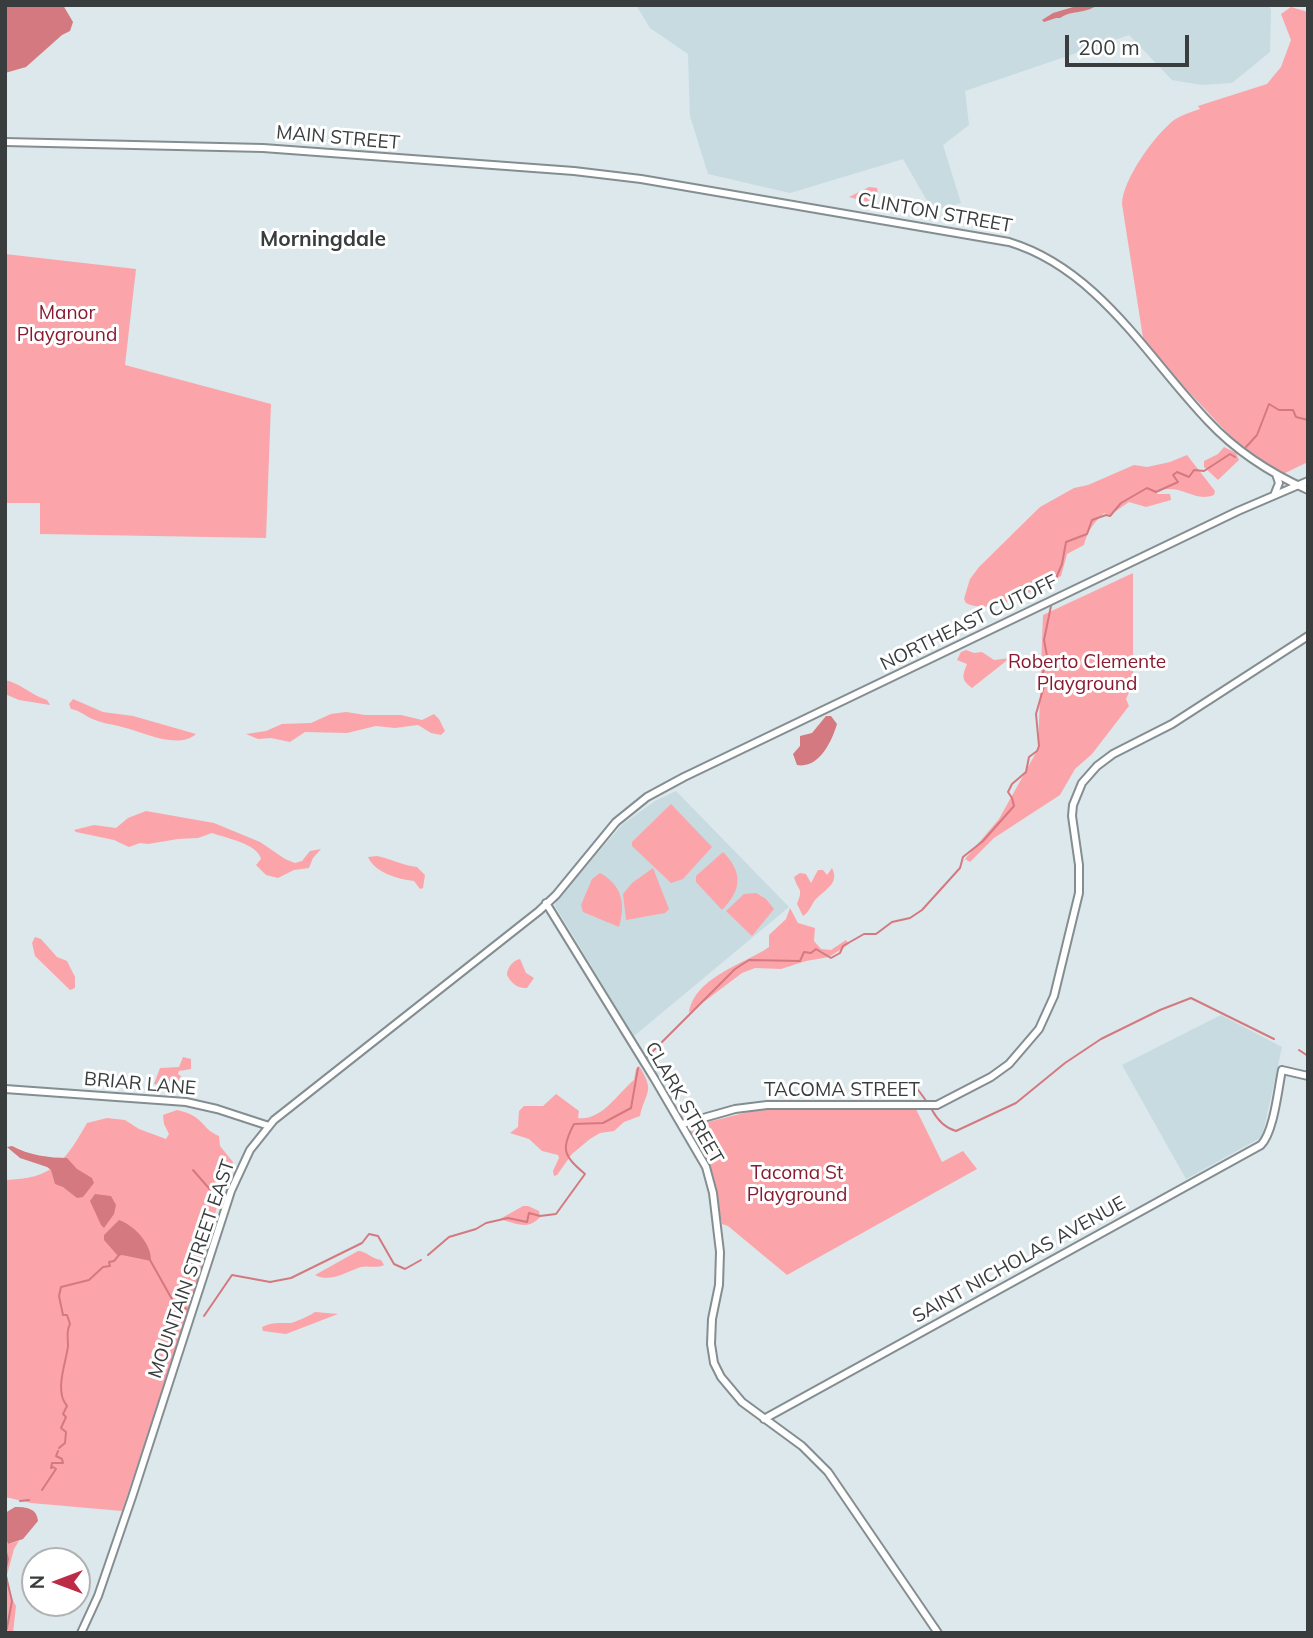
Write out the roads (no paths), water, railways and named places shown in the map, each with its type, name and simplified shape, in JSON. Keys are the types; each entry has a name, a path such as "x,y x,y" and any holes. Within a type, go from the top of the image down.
{"main road":[{"name":"MAIN STREET","path":"5,142 275,149 574,171 667,183"},
{"name":"CLINTON STREET","path":"667,183 994,238 1033,250 1059,263 1081,279 1209,422 1240,451 1308,490"},
{"path":"1275,493 1279,483 1276,474"},
{"name":"NORTHEAST CUTOFF","path":"656,792 1275,493 1308,481"},
{"name":"TACOMA STREET","path":"681,1124 735,1109 767,1105 937,1105 991,1077 1009,1064 1040,1029 1054,996 1079,893 1079,866 1072,816 1082,783 1097,766 1113,754 1172,723 1308,636"},
{"name":"MOUNTAIN STREET EAST","path":"80,1633 98,1596 231,1191 245,1160 269,1126 311,1089 495,947 546,903 616,822 633,806 656,792"},
{"name":"CLARK STREET","path":"546,903 706,1167 716,1213 721,1270 711,1335 714,1363 729,1389 764,1419 802,1446 828,1472 938,1633"},
{"name":"SAINT NICHOLAS AVENUE","path":"764,1419 1261,1145 1266,1139 1282,1070 1308,1076"},
{"name":"BRIAR LANE","path":"5,1089 186,1101 269,1126"}],"waterway":[{"path":"1246,447 1257,435 1269,404 1279,410 1293,410 1296,417 1308,420"},
{"path":"1054,583 1062,564 1066,542 1087,534 1092,520 1110,516 1121,503 1147,488 1156,492 1178,482 1173,475 1177,472 1189,477 1194,470 1204,471 1230,454 1235,457"},
{"path":"647,1057 735,969 749,960 800,961 804,952 811,953 816,949 831,958 840,953 843,946 864,934 876,934 892,922 910,918 922,910 960,868 963,857 983,841 1014,806 1008,792 1012,784 1026,772 1029,757 1039,746 1036,714 1044,686 1042,677 1047,656 1044,640 1051,606"},
{"path":"932,1110 942,1123 956,1131 1016,1103 1065,1063 1101,1039 1191,998 1274,1039"},
{"path":"1299,1050 1308,1056"},
{"path":"428,1255 449,1237 486,1223 508,1218 527,1222 529,1213 540,1216 556,1214 585,1174 566,1152 567,1140 574,1124 603,1123 631,1108 638,1068"},
{"path":"916,1087 927,1102"},
{"path":"193,1170 220,1201"},
{"path":"204,1316 232,1275 270,1282 291,1278 362,1243 369,1234 378,1236 394,1264 405,1269 421,1260"},
{"path":"59,1448 65,1443 66,1432 61,1428 67,1406 63,1400 61,1385 70,1324 67,1315 63,1315 59,1296 61,1287 89,1280 103,1267 110,1266 109,1262 119,1255"},
{"path":"150,1260 173,1301 187,1309"},
{"path":"42,1490 56,1469 51,1468 52,1463 63,1463 62,1459 56,1456 58,1451"},
{"path":"20,1501 29,1500"},
{"path":"5,1549 8,1559 5,1572 12,1601 6,1633"}],"district":[{"name":"Morningdale","path":"323,240"}],"park label":[{"name":"Manor Playground","path":"67,324"},
{"name":"Roberto Clemente Playground","path":"1087,673"},
{"name":"Tacoma St Playground","path":"797,1184"}]}
